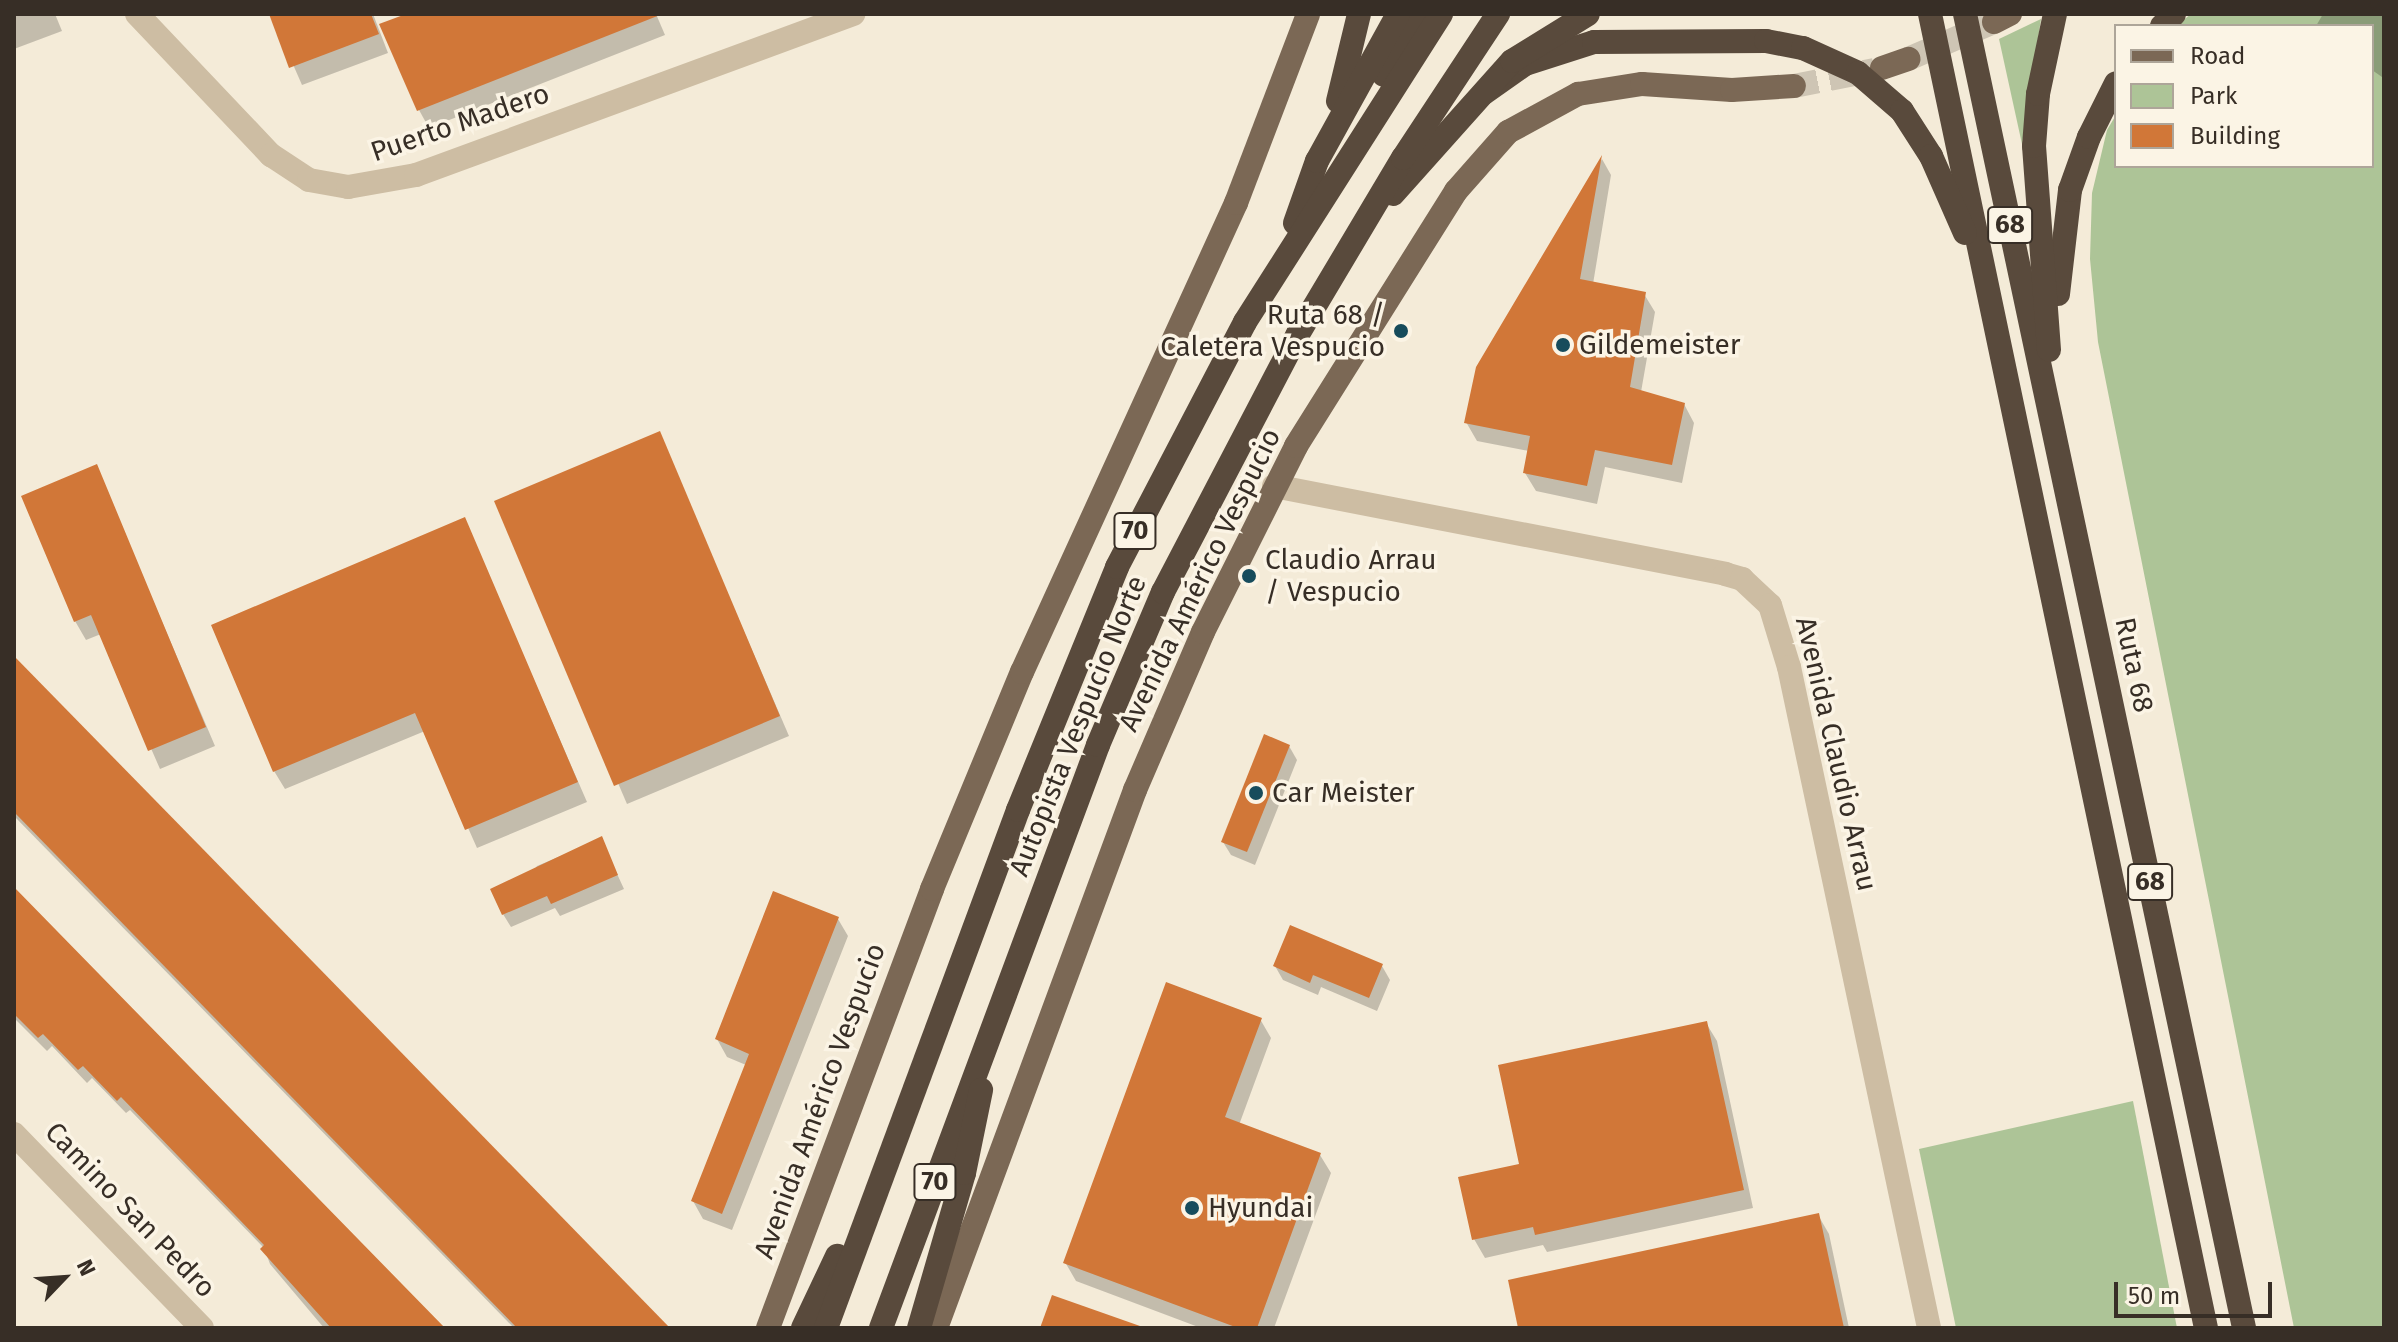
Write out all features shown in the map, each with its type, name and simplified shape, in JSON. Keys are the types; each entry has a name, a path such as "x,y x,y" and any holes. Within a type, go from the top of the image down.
{"highway":[{"path":"1280,266 1347,75 1359,14"},
{"path":"1317,161 1398,14"},
{"path":"1295,226 1417,14"},
{"name":"Autopista Vespucio Norte","path":"826,1328 1093,621 1188,427 1280,266 1441,14"},
{"name":"Autopista Vespucio Norte","path":"881,1328 1103,732 1163,592 1267,387 1362,228 1498,14"},
{"path":"1362,228 1484,93 1535,44 1588,14"},
{"name":"68","path":"1930,14 2206,1328"},
{"name":"Ruta 68","path":"1965,14 2244,1328"},
{"path":"2055,14 2038,94 2034,146 2055,436"},
{"path":"1484,93 1525,64 1594,42 1766,41 1817,53 1870,82 1912,124 1931,156 1984,279"},
{"path":"2055,436 2058,269 2065,214 2082,153 2114,87"},
{"path":"919,1328 964,1173 989,1036"},
{"path":"803,1328 904,1117"}],"main road":[{"name":"Avenida Américo Vespucio","path":"768,1328 932,889 1022,672 1236,203 1308,14"},
{"path":"1882,68 1908,59"},
{"name":"Avenida Américo Vespucio","path":"936,1328 1135,790 1203,632 1274,486 1445,206 1508,132 1555,103 1613,85 1794,86"}],"street":[{"name":"Puerto Madero","path":"137,14 271,155 309,180 348,187 394,182 853,14"},
{"name":"Avenida Claudio Arrau","path":"1274,486 1725,574 1742,579 1770,605 1789,667 1929,1328"},
{"name":"Camino San Pedro","path":"14,1134 202,1328"}],"green space":[{"path":"2191,14 2384,14 2384,1328 2294,1328 2098,342 2090,259 2092,193 2107,130 2114,118 2114,168 2374,168 2374,24 2178,24"},
{"path":"2041,19 2022,144 1999,39"},
{"path":"2133,1101 2177,1328 1956,1328 1919,1149"}],"building":[{"path":"269,14 371,14 379,34 289,68"},
{"path":"406,14 660,15 417,111 379,24"},
{"name":"Gildemeister","path":"1602,155 1580,279 1646,292 1630,387 1685,403 1672,465 1595,450 1587,486 1523,473 1530,436 1464,423 1476,367"},
{"path":"660,431 780,716 614,786 494,501"},
{"path":"97,464 206,727 148,751 91,615 74,622 21,496"},
{"path":"465,517 578,782 465,830 415,713 273,772 211,625"},
{"path":"14,656 670,1328 517,1328 14,812"},
{"name":"Car Meister","path":"1264,734 1290,745 1247,852 1221,842"},
{"path":"602,836 618,875 551,904 547,896 502,915 490,889"},
{"path":"14,887 445,1328 331,1328 260,1249 264,1245 121,1097 117,1101 83,1066 78,1070 43,1034 38,1038 14,1014"},
{"path":"773,891 839,917 722,1214 691,1201 749,1054 715,1039"},
{"path":"1290,925 1383,964 1369,998 1313,975 1310,983 1273,966"},
{"name":"Hyundai","path":"1166,982 1262,1018 1225,1117 1321,1153 1257,1328 1238,1328 1063,1263"},
{"path":"1707,1021 1744,1190 1535,1235 1533,1227 1472,1240 1458,1177 1519,1164 1498,1065"},
{"path":"1819,1213 1844,1328 1518,1328 1508,1280"},
{"path":"1052,1295 1140,1326 1040,1328"}],"tunnel":[{"path":"1908,59 1994,22"},
{"path":"1794,86 1874,70"}],"place":[{"name":"Ruta 68 / Caletera Vespucio","path":"1401,331"},
{"name":"Gildemeister","path":"1563,345"},
{"name":"Claudio Arrau / Vespucio","path":"1249,576"},
{"name":"Car Meister","path":"1256,793"},
{"name":"Hyundai","path":"1192,1208"}]}
